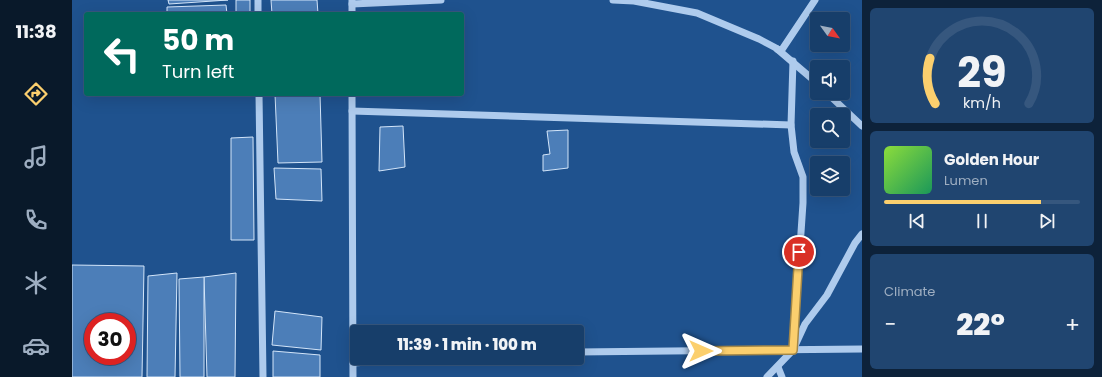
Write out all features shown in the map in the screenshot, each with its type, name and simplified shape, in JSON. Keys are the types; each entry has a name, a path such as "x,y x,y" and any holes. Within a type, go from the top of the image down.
{"street":[{"path":"258,0 258,12"},
{"path":"352,2 441,0"},
{"path":"613,0 634,1 697,13 759,39 781,51 815,0"},
{"path":"776,48 793,61 810,77"},
{"path":"793,61 791,124 794,152 803,177 803,203 793,350"},
{"path":"259,96 263,377"},
{"path":"352,96 353,325"},
{"path":"834,100 862,126"},
{"path":"352,111 791,124"},
{"path":"767,377 793,350 805,324 828,295 855,243 862,234"},
{"path":"584,352 862,350"},
{"path":"353,365 353,377"},
{"path":"778,367 782,377"}],"building":[{"path":"168,0 228,0 169,4"},
{"path":"236,0 250,0 250,12 236,12"},
{"path":"271,0 317,0 318,12 272,12"},
{"path":"226,5 227,12 167,12 167,7"},
{"path":"275,96 320,96 322,162 278,163"},
{"path":"403,126 405,167 379,171 380,127"},
{"path":"568,130 568,168 543,171 543,155 550,154 547,131"},
{"path":"253,137 254,240 231,240 231,138"},
{"path":"274,168 321,169 322,201 276,199"},
{"path":"72,265 144,266 142,377 72,377"},
{"path":"177,273 175,377 147,377 148,276"},
{"path":"236,273 235,377 207,377 204,277"},
{"path":"204,277 204,377 180,377 179,279"},
{"path":"275,311 322,317 321,350 272,345"},
{"path":"273,351 320,355 320,377 273,377"}],"route":[{"path":"701,351 793,350 798,293 799,252"}]}
